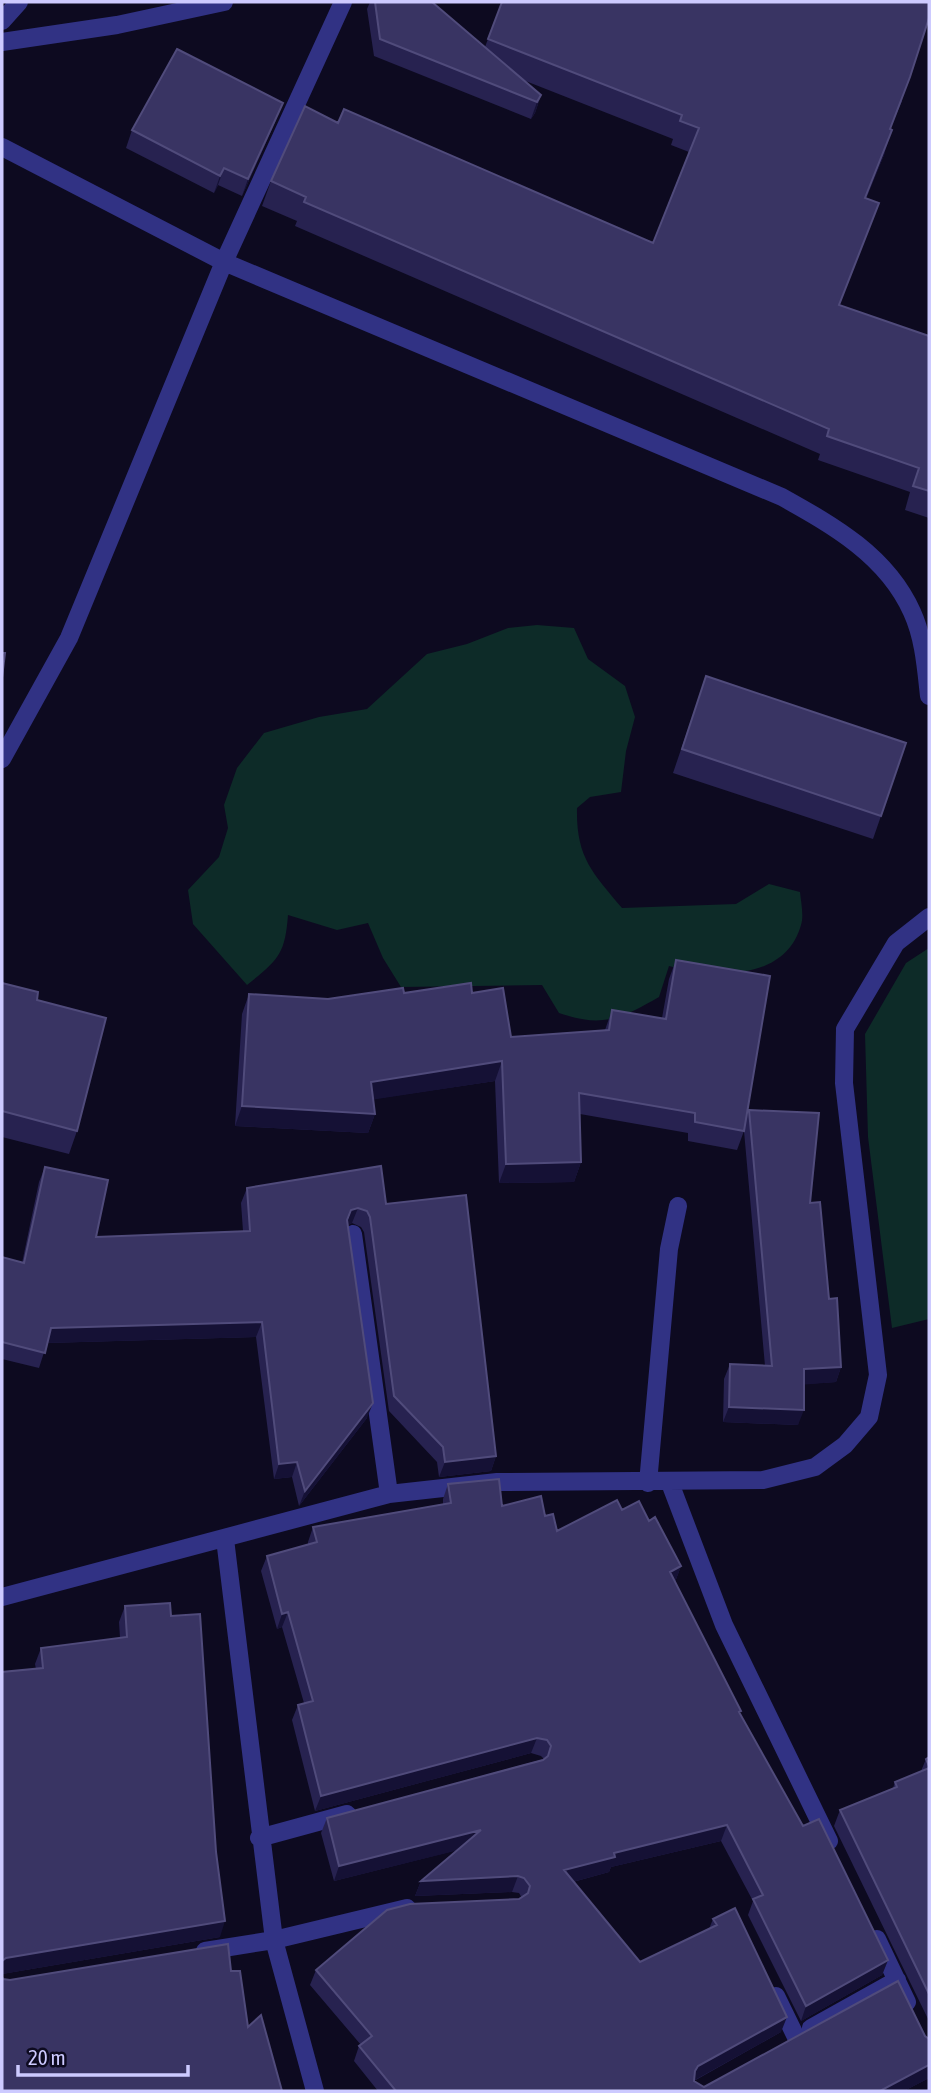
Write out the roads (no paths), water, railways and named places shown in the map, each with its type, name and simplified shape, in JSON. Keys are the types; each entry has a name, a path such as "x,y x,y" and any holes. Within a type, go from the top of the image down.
{"street":[{"path":"2,21 19,2"},
{"path":"2,42 117,25 224,2"},
{"path":"2,759 69,638 224,262 343,2"},
{"path":"2,147 224,262 782,497 845,533 895,579 913,614 923,652 929,696"},
{"path":"2,1597 389,1494 497,1482 670,1483 763,1480 815,1467 845,1445 869,1417 878,1375 844,1083 845,1029 897,943 929,917"},
{"path":"648,1483 668,1249 678,1206"},
{"path":"353,1234 389,1494"},
{"path":"670,1483 724,1625 837,1858"},
{"path":"225,1539 259,1838 274,1940 315,2091"},
{"path":"259,1838 364,1810"},
{"path":"192,1953 274,1940 403,1908 430,1907"},
{"path":"867,1919 913,2013"},
{"path":"766,1974 790,2040 897,1980"}]}
